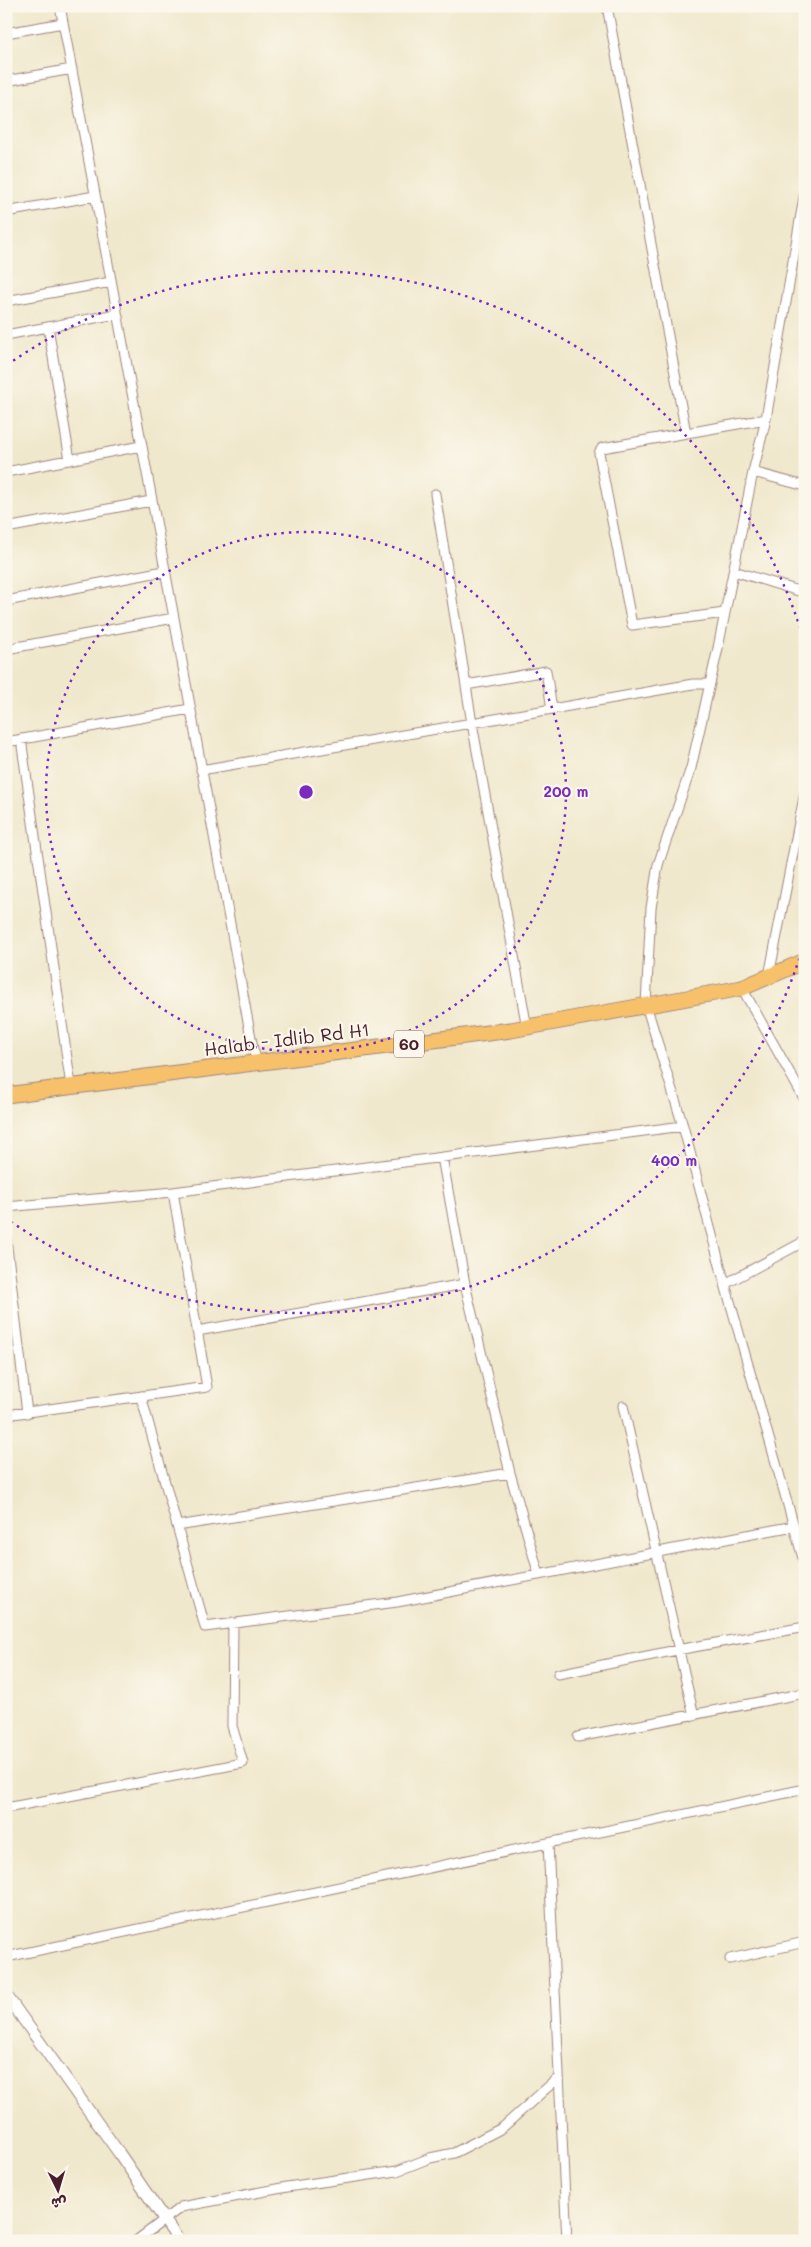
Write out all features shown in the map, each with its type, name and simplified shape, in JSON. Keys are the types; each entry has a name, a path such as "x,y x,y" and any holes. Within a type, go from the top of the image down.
{"highway":[{"name":"Halab - Idlib Rd H1","path":"6,1095 527,1028 742,988 805,962"}],"street":[{"path":"60,6 252,1049 257,1062"},
{"path":"607,6 686,433"},
{"path":"6,33 63,23"},
{"path":"6,81 72,69"},
{"path":"805,191 766,419 753,472 710,684 690,768 658,865 651,908 646,1005 684,1126 725,1284 805,1565"},
{"path":"6,212 95,196"},
{"path":"6,301 111,282"},
{"path":"6,335 116,314"},
{"path":"48,327 70,460"},
{"path":"725,613 632,625 599,453 602,448 766,419"},
{"path":"6,472 141,446"},
{"path":"753,472 805,486"},
{"path":"435,494 472,723 527,1028"},
{"path":"6,528 151,501"},
{"path":"6,601 164,571"},
{"path":"734,572 805,593"},
{"path":"6,649 174,618"},
{"path":"466,685 546,670 552,709"},
{"path":"201,770 693,684 710,684"},
{"path":"6,742 190,709"},
{"path":"21,739 71,1086"},
{"path":"769,976 805,792"},
{"path":"742,988 805,1100"},
{"path":"6,1207 173,1192 684,1126"},
{"path":"442,1157 465,1284 510,1473 539,1575"},
{"path":"6,1415 207,1387 173,1192"},
{"path":"725,1284 805,1242"},
{"path":"6,1243 27,1413"},
{"path":"197,1331 465,1284"},
{"path":"6,1319 16,1318"},
{"path":"141,1396 206,1627 397,1602 794,1526"},
{"path":"623,1406 677,1650 694,1716"},
{"path":"177,1526 510,1473"},
{"path":"6,1808 243,1762 232,1726 233,1623"},
{"path":"558,1674 805,1627"},
{"path":"578,1737 805,1693"},
{"path":"6,1957 805,1790"},
{"path":"548,1843 558,2078 568,2241"},
{"path":"730,1958 805,1942"},
{"path":"6,1996 179,2241"},
{"path":"136,2241 182,2207 287,2187 397,2171 430,2158 454,2153 502,2128 558,2078"}]}
